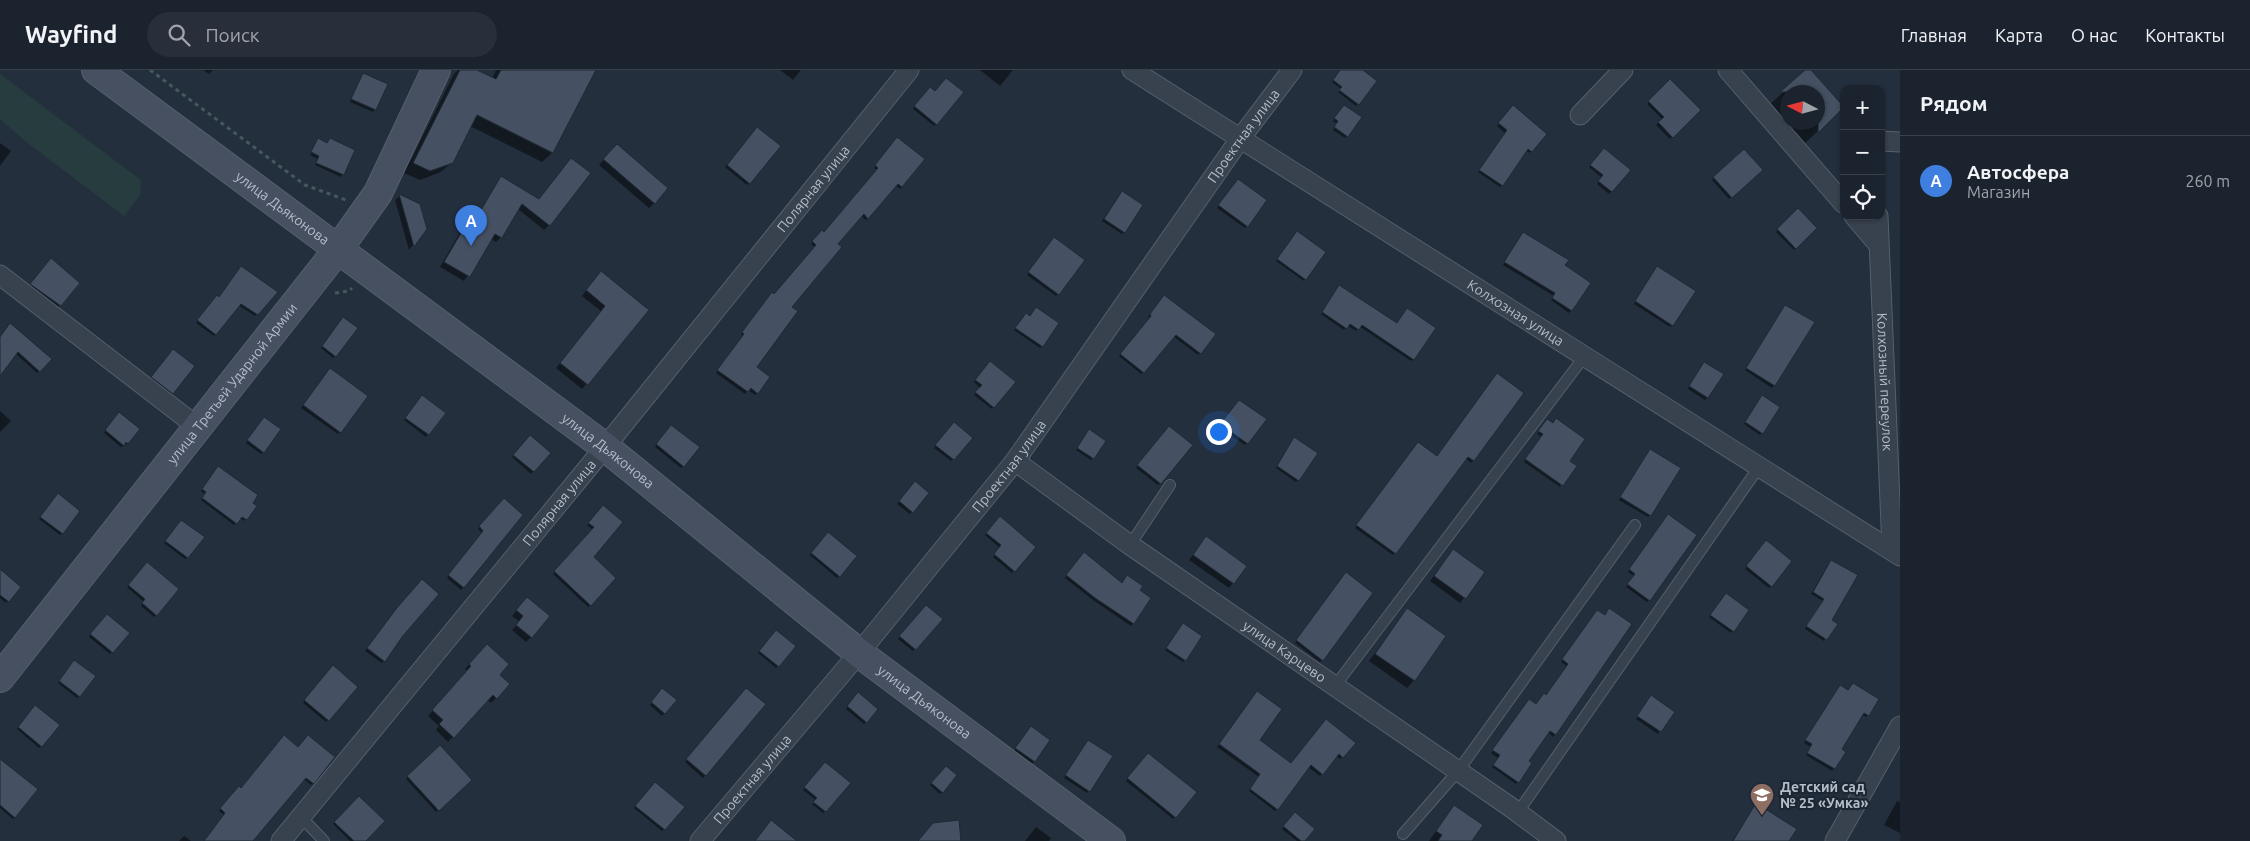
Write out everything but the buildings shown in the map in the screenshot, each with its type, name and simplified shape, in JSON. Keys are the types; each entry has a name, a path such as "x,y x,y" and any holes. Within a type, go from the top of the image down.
{"main road":[{"name":"улица Дьяконова","path":"96,70 339,248 605,447 859,652 1111,841"},
{"name":"улица Третьей Ударной Армии","path":"0,678 339,248 378,193 436,70"}],"street":[{"name":"Полярная улица","path":"281,841 605,447 908,70"},
{"name":"Колхозная улица","path":"1132,70 1584,357 1896,552"},
{"name":"Проектная улица","path":"700,841 859,652 1015,461 1240,139 1292,70"},
{"path":"1580,116 1623,70"},
{"path":"1728,70 1840,199"},
{"path":"1885,141 1900,142"},
{"path":"1857,220 1877,243"},
{"name":"Колхозный переулок","path":"1878,220 1877,243 1896,552"},
{"path":"0,275 199,428"},
{"name":"улица Карцево","path":"1015,461 1130,544 1518,812 1556,841"},
{"path":"1835,841 1900,726"}],"lane":[{"path":"1335,686 1584,357"},
{"path":"1518,812 1759,467"},
{"path":"1130,544 1170,485"},
{"path":"1403,834 1458,771 1635,525"},
{"path":"301,817 324,841"}],"path":[{"path":"150,70 305,185 367,208"}],"green space":[{"path":"0,74 141,180 140,195 124,216 29,144 0,119"}],"place":[{"name":"Автосфера","path":"471,246"},
{"name":"Детский сад № 25 «Умка»","path":"1762,816"}]}
